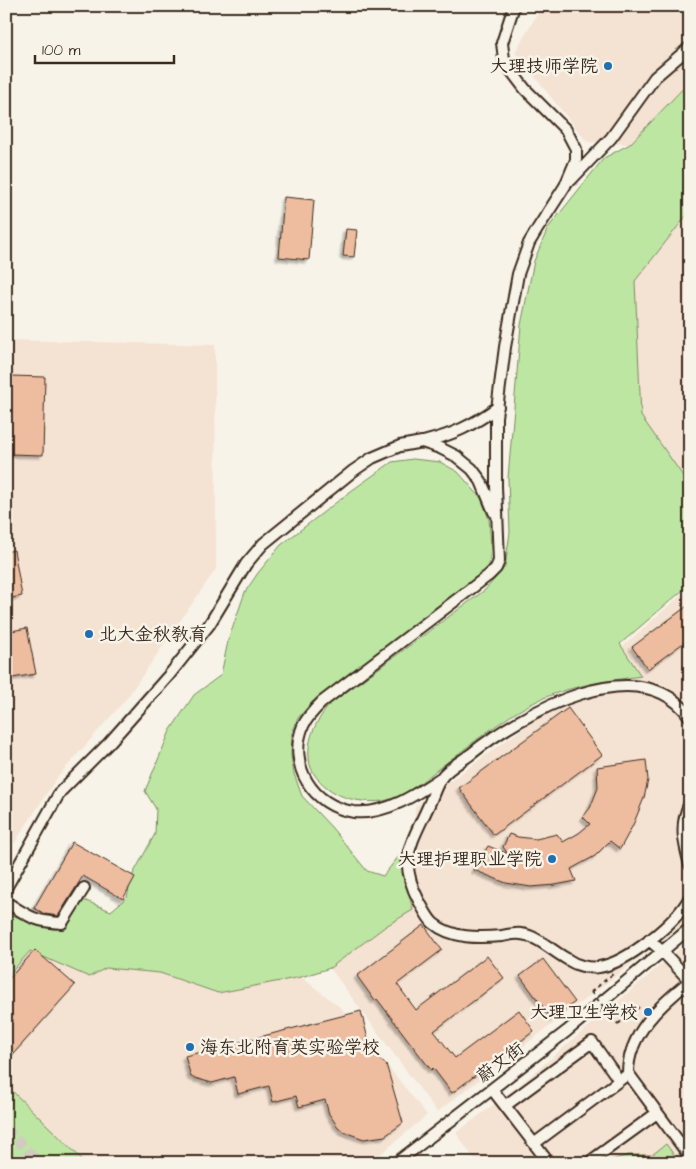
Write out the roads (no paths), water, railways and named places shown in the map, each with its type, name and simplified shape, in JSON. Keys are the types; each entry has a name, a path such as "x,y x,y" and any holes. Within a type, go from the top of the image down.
{"street":[{"path":"514,6 502,43 504,59 508,68 525,89 566,130 576,149 576,160 565,186 530,243 518,274 505,347 498,407 496,479 500,554 496,568 489,575 322,702 312,712 303,725 299,739 299,760 305,780 321,800 354,812 375,810 392,805 416,794 510,726 547,706 598,689 637,686 657,691 672,699 690,717"},
{"path":"565,186 611,138 655,78 690,48"},
{"path":"6,888 60,792 109,743 170,674 209,625 246,564 263,544 345,477 372,458 400,446 460,431 479,421 498,407"},
{"path":"422,442 456,456 472,469 481,480 498,520"},
{"path":"442,777 411,845 407,868 416,895 432,922 444,930 461,936 481,938 521,934 535,938 574,964 598,968 614,963 649,940 673,921 690,897"},
{"path":"690,803 683,821 682,835 690,865"},
{"path":"6,902 32,919 62,923 84,888"},
{"name":"蔚文街","path":"396,1163 582,1019 690,928"},
{"path":"649,940 690,981 664,1002 640,1034 628,1061 628,1073 690,1157"},
{"path":"506,1105 592,1042 619,1080"},
{"path":"535,1143 628,1073"},
{"path":"492,1089 549,1163"},
{"path":"588,1163 657,1112"}],"tunnel":[{"path":"6,1128 39,1163"}],"place":[{"name":"大理技师学院","path":"608,66"},
{"name":"北大金秋教育","path":"89,634"},
{"name":"大理护理职业学院","path":"552,859"},
{"name":"大理卫生学校","path":"648,1012"},
{"name":"海东北附育英实验学校","path":"190,1047"}]}
